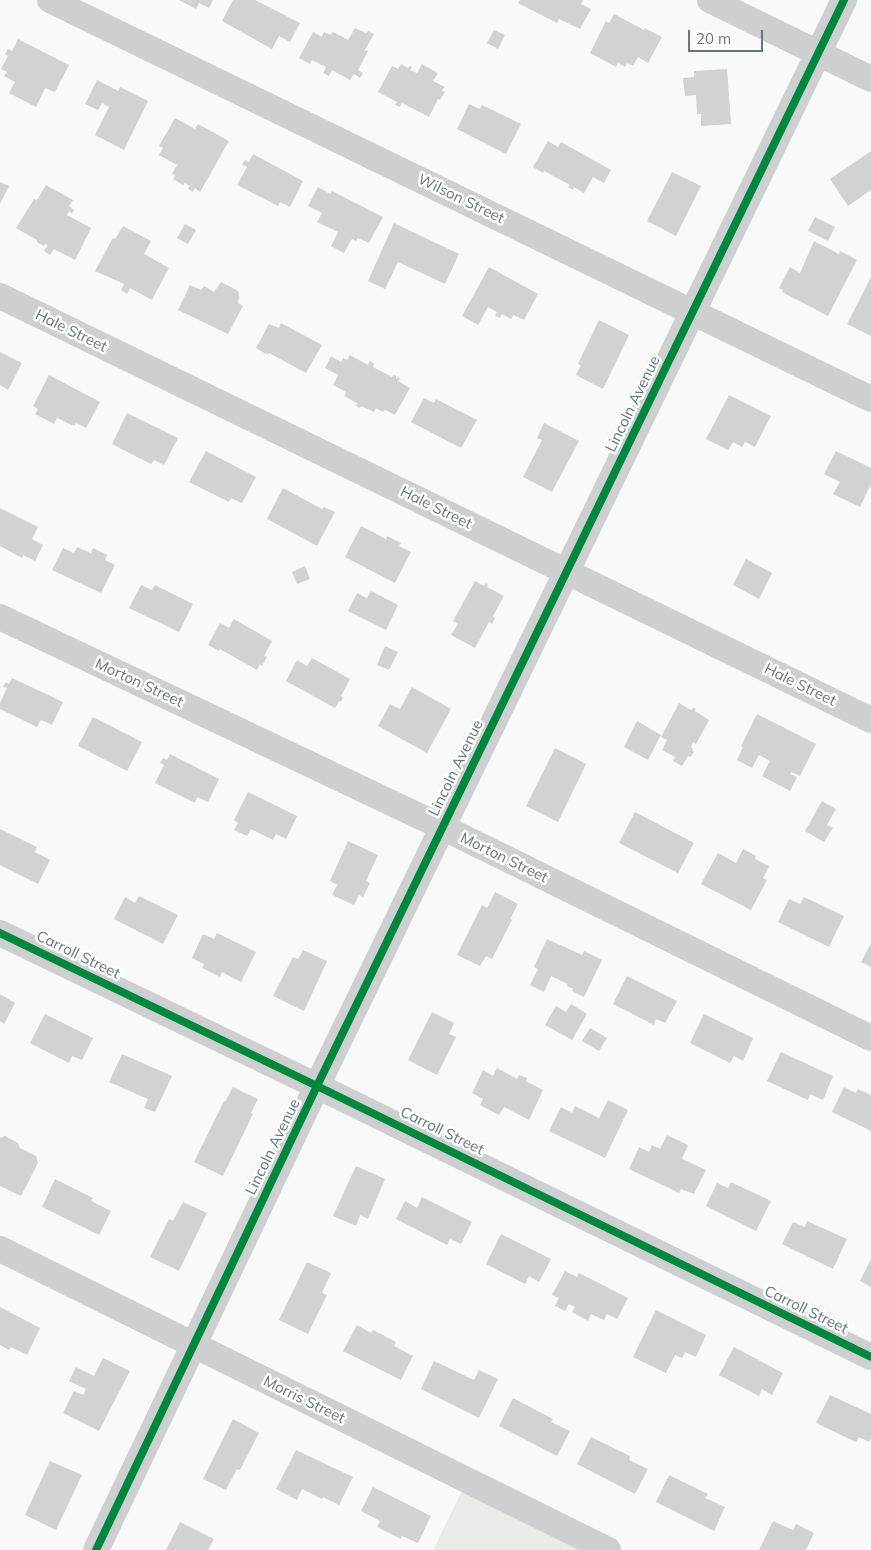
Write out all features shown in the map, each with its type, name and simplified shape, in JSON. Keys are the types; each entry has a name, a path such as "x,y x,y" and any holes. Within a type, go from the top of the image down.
{"street":[{"name":"Wilson Street","path":"50,0 871,399"},
{"path":"710,0 871,79"},
{"name":"Lincoln Avenue","path":"96,1550 566,571 694,312 844,0"},
{"name":"Hale Street","path":"0,296 871,720"},
{"name":"Morton Street","path":"0,617 442,828 871,1038"},
{"name":"Carroll Street","path":"0,933 318,1086 871,1357"},
{"name":"Morris Street","path":"0,1250 608,1550"}],"shaded area":[{"path":"462,1491 584,1550 433,1550"}],"building":[{"path":"179,0 213,0 209,8 199,3 196,9"},
{"path":"233,0 255,0 300,23 290,42 279,36 272,49 222,21"},
{"path":"520,0 583,0 581,4 591,9 580,29 559,19 557,23 518,3"},
{"path":"614,14 662,37 648,63 638,57 633,66 627,63 625,67 618,63 616,67 590,53 606,21 609,23"},
{"path":"355,28 374,34 365,50 368,51 358,70 363,73 360,78 354,74 350,80 332,70 329,76 323,73 326,67 312,60 310,64 299,58 313,32 322,37 324,32 331,35 333,32 348,40"},
{"path":"494,30 505,35 498,49 487,43"},
{"path":"18,39 69,65 55,92 45,88 36,107 9,93 15,82 4,76 7,72 1,69 8,56 5,54 8,49 12,51"},
{"path":"401,64 408,68 412,67 410,70 417,73 422,64 438,73 433,81 445,87 442,90 445,92 440,100 438,99 429,117 402,103 400,107 395,105 397,102 378,92 392,66 398,69"},
{"path":"727,69 731,124 701,126 701,114 697,114 696,95 685,96 683,78 694,77 694,71"},
{"path":"97,80 118,91 120,87 148,101 124,150 95,135 109,107 102,103 98,110 85,104"},
{"path":"469,104 480,109 482,105 521,124 506,154 457,129"},
{"path":"175,118 195,129 198,124 229,141 200,192 195,188 193,192 188,189 190,186 185,183 183,185 173,179 175,175 172,173 177,165 159,155 163,148 159,146"},
{"path":"548,141 558,147 561,142 611,170 604,183 593,177 584,193 574,187 573,190 568,187 570,185 533,167"},
{"path":"871,151 871,190 848,206 830,179"},
{"path":"253,154 303,181 290,207 280,202 278,206 237,185 247,167 242,165 245,160 249,162"},
{"path":"672,172 701,186 676,236 647,221"},
{"path":"0,182 9,186 0,204"},
{"path":"46,185 73,200 69,206 74,210 72,214 69,211 67,215 91,228 75,260 54,249 50,255 44,251 48,245 45,244 44,246 16,228 34,199 37,200"},
{"path":"318,187 330,194 332,191 383,217 369,243 358,238 356,241 352,239 344,253 331,246 338,232 317,222 322,213 308,206"},
{"path":"815,217 835,227 828,241 808,231"},
{"path":"394,223 459,254 445,284 398,262 385,289 368,281"},
{"path":"185,224 196,230 188,244 177,238"},
{"path":"123,226 151,241 144,254 169,268 152,300 130,288 127,294 121,290 124,284 95,271 113,238 115,239"},
{"path":"814,241 839,254 840,251 857,260 828,316 782,292 783,290 779,288 790,267 800,273"},
{"path":"489,267 538,294 524,320 514,315 511,319 502,314 500,318 495,316 497,312 488,307 478,325 462,316"},
{"path":"871,277 871,336 847,324"},
{"path":"221,282 238,291 238,303 243,306 228,334 178,310 190,285 201,290 204,286 214,292"},
{"path":"599,320 629,335 603,389 576,375 581,365 578,364"},
{"path":"281,323 322,345 306,373 256,348 269,324 279,328"},
{"path":"0,352 22,363 8,390 0,385"},
{"path":"350,355 368,365 370,361 374,364 373,367 392,377 396,376 396,379 400,378 398,381 410,388 395,415 376,408 374,412 361,406 360,408 356,406 357,403 344,396 346,392 333,385 338,375 325,368 331,356 341,362 343,358 347,360"},
{"path":"49,375 100,402 86,428 76,423 74,426 57,418 54,424 35,414 38,409 33,406"},
{"path":"729,395 771,416 755,447 745,442 742,447 733,442 728,450 706,439"},
{"path":"424,398 434,403 436,399 477,420 461,448 411,422"},
{"path":"127,413 178,438 164,465 154,460 151,464 112,444"},
{"path":"544,423 579,441 552,492 523,477 542,440 537,438"},
{"path":"206,451 256,477 242,503 231,498 229,502 189,482"},
{"path":"836,451 871,468 871,484 860,507 833,494 840,482 824,474"},
{"path":"283,488 322,509 324,507 335,512 317,546 267,519"},
{"path":"0,508 38,527 32,539 43,545 35,561 23,555 22,558 0,546"},
{"path":"361,526 386,539 387,536 401,543 399,546 411,552 395,583 345,557"},
{"path":"77,547 91,553 93,548 107,555 105,560 115,565 101,593 52,570 63,548 74,553"},
{"path":"746,559 772,573 759,599 733,585"},
{"path":"305,566 310,579 297,584 292,572"},
{"path":"475,581 484,586 486,583 487,587 504,596 493,616 495,618 492,624 489,622 475,648 451,635 458,624 453,621"},
{"path":"141,585 152,590 155,585 193,604 179,632 129,608"},
{"path":"371,591 398,605 386,630 348,611 357,593 367,598"},
{"path":"234,619 272,641 264,656 267,657 262,666 260,664 257,670 220,649 219,651 208,645 220,623 229,628"},
{"path":"385,646 398,652 389,670 377,665"},
{"path":"312,658 350,679 341,696 343,698 341,702 339,701 335,708 286,681 297,660 307,666"},
{"path":"12,678 63,702 52,725 41,720 37,727 0,709 0,703 7,688 3,687 6,682 9,684"},
{"path":"412,687 451,709 427,753 378,726 390,704 400,709"},
{"path":"679,703 691,710 693,708 696,709 695,711 709,720 696,744 693,742 691,747 694,752 691,757 688,756 682,766 673,761 675,757 662,750 667,740 661,737"},
{"path":"757,714 816,744 800,776 791,772 790,774 797,777 790,791 762,776 770,761 759,755 752,768 737,760 743,747 741,746"},
{"path":"93,717 142,742 127,771 78,746"},
{"path":"637,721 661,735 648,760 624,747"},
{"path":"555,748 586,764 558,822 526,806"},
{"path":"170,754 219,779 208,802 197,797 195,803 155,783 164,765 160,763 163,758 167,760"},
{"path":"248,792 297,816 286,839 276,834 273,840 251,829 247,836 234,830 238,823 234,820"},
{"path":"822,801 836,809 827,825 833,828 824,842 805,831"},
{"path":"635,812 694,843 678,873 619,843"},
{"path":"0,829 37,847 35,852 50,860 38,884 0,865"},
{"path":"348,841 378,855 366,881 370,883 363,897 359,895 354,905 332,895 337,885 330,881"},
{"path":"743,849 756,856 755,859 769,866 763,878 767,880 751,910 701,884 718,853 736,863"},
{"path":"495,892 518,904 492,959 486,956 480,966 457,955 482,905 487,908"},
{"path":"139,896 178,915 163,944 114,919 125,897 135,903"},
{"path":"804,897 844,916 829,947 778,922 789,899 800,904"},
{"path":"217,933 256,952 241,982 222,972 220,977 202,968 204,964 192,958 203,934 214,939"},
{"path":"547,939 582,955 584,951 602,960 584,997 572,991 573,989 567,986 568,984 551,976 544,992 530,985 538,969 534,967"},
{"path":"871,943 871,967 861,962"},
{"path":"303,950 327,961 304,1011 273,996 293,957 298,959"},
{"path":"627,976 677,1001 665,1023 656,1019 654,1025 613,1004"},
{"path":"0,994 15,1003 4,1024 0,1021"},
{"path":"571,1004 587,1014 572,1040 545,1025 556,1006 566,1012"},
{"path":"432,1012 454,1023 449,1034 456,1037 437,1075 408,1060"},
{"path":"45,1014 93,1038 82,1060 72,1056 69,1063 30,1043"},
{"path":"704,1014 753,1038 743,1061 734,1056 730,1063 690,1043"},
{"path":"590,1028 607,1038 599,1051 582,1041"},
{"path":"781,1052 833,1076 823,1100 810,1094 808,1100 767,1081"},
{"path":"122,1054 172,1076 155,1112 144,1108 148,1099 109,1082"},
{"path":"497,1068 517,1079 519,1075 527,1078 526,1081 543,1090 529,1120 504,1107 499,1115 480,1105 483,1099 472,1093 483,1070 493,1076"},
{"path":"233,1087 258,1099 251,1113 253,1114 223,1176 194,1162 224,1101"},
{"path":"844,1087 856,1093 858,1089 871,1095 871,1131 832,1112"},
{"path":"608,1100 628,1110 605,1158 549,1131 561,1107 572,1113 575,1106 599,1118"},
{"path":"667,1135 688,1145 682,1159 706,1170 694,1194 681,1189 679,1193 629,1169 639,1147 649,1152 652,1145 660,1149"},
{"path":"5,1136 18,1143 20,1148 36,1156 38,1163 21,1196 0,1186 0,1138"},
{"path":"356,1166 385,1179 368,1219 360,1215 356,1226 333,1216"},
{"path":"55,1179 93,1198 91,1201 111,1211 99,1235 42,1207"},
{"path":"731,1182 771,1201 756,1231 706,1206 717,1183 728,1188"},
{"path":"422,1197 472,1222 461,1244 450,1239 447,1245 396,1219 405,1201 417,1208"},
{"path":"183,1202 207,1213 179,1271 150,1257 169,1219 173,1221"},
{"path":"807,1221 847,1239 833,1269 782,1244 793,1222 805,1227"},
{"path":"501,1234 551,1259 539,1282 529,1276 525,1284 486,1264"},
{"path":"871,1259 871,1287 860,1281"},
{"path":"307,1262 331,1273 322,1293 327,1295 308,1334 279,1320"},
{"path":"565,1271 577,1277 579,1273 628,1298 617,1319 607,1314 604,1320 591,1314 588,1321 572,1312 575,1307 569,1304 565,1311 555,1306 559,1298 552,1295"},
{"path":"0,1307 40,1328 27,1355 11,1347 9,1350 0,1345"},
{"path":"656,1310 706,1335 696,1357 685,1352 682,1358 675,1355 666,1373 633,1357"},
{"path":"357,1325 371,1333 373,1330 396,1342 394,1346 413,1356 401,1380 343,1351"},
{"path":"734,1347 783,1373 772,1395 762,1389 759,1396 719,1375"},
{"path":"103,1358 130,1371 99,1431 63,1413 74,1391 83,1395 86,1389 69,1381 76,1367 94,1376"},
{"path":"434,1361 474,1380 479,1370 498,1379 479,1418 421,1389"},
{"path":"830,1395 871,1414 871,1438 869,1442 859,1437 856,1442 816,1423"},
{"path":"513,1398 553,1419 551,1422 570,1431 557,1456 499,1426"},
{"path":"233,1419 259,1433 240,1470 237,1469 226,1490 203,1479"},
{"path":"591,1437 630,1456 629,1460 648,1469 635,1494 577,1464"},
{"path":"296,1450 353,1477 339,1505 302,1489 297,1500 276,1489"},
{"path":"50,1461 82,1475 56,1530 25,1515"},
{"path":"669,1475 708,1494 705,1498 725,1507 714,1531 656,1502"},
{"path":"373,1487 431,1516 418,1543 402,1536 401,1539 377,1527 380,1521 361,1511"},
{"path":"773,1521 793,1530 796,1524 814,1533 806,1550 759,1550"},
{"path":"180,1522 214,1539 208,1550 166,1550"}],"cycle path":[{"path":"96,1550 317,1086 844,0"},
{"path":"0,933 871,1357"}]}
